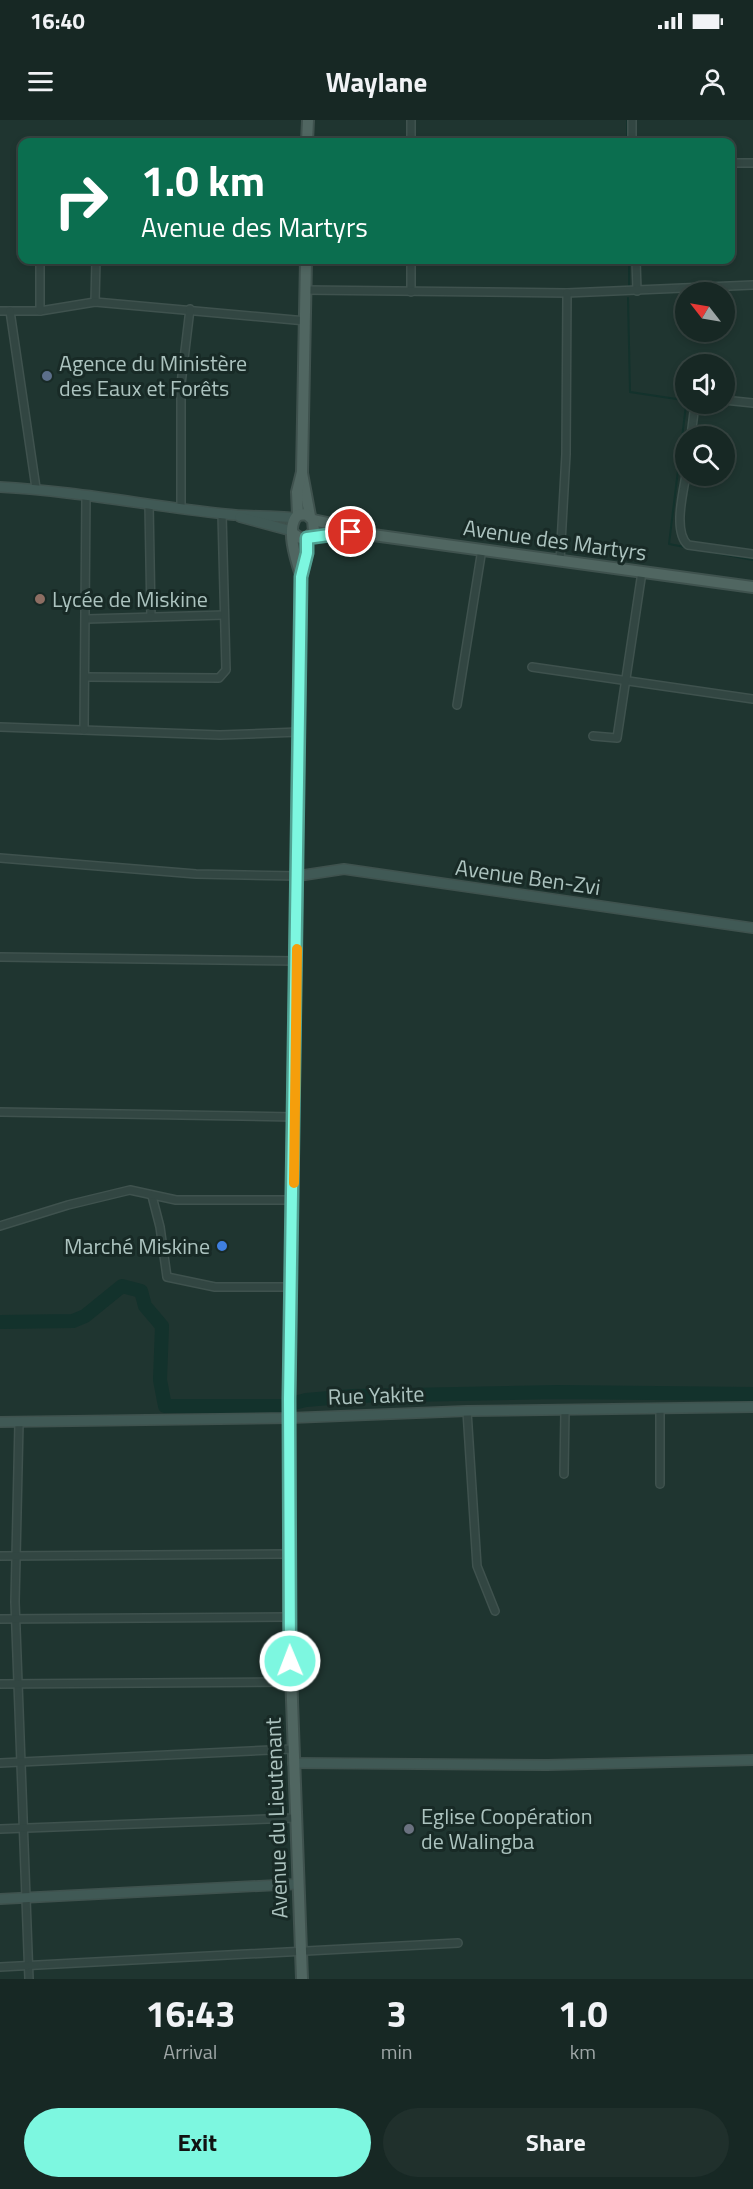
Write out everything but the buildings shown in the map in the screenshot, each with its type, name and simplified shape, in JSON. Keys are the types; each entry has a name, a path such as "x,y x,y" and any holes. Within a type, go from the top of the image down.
{"main road":[{"path":"308,120 308,138"},
{"path":"296,516 297,492 302,472 306,264"},
{"path":"302,472 312,518"},
{"name":"Avenue des Martyrs","path":"296,516 337,525 351,532 753,587"},
{"name":"Avenue du Lieutenant","path":"296,516 293,533 294,554 301,575"},
{"name":"Avenue du Lieutenant","path":"302,1979 291,1682 289,1399 295,1117 301,575 309,537 315,525 312,518"},
{"name":"Avenue des Martyrs","path":"293,533 309,537 336,536 351,532"}],"street":[{"path":"411,120 411,138"},
{"path":"632,120 632,138"},
{"path":"735,163 753,163"},
{"path":"40,264 40,312"},
{"path":"95,302 96,264"},
{"path":"411,264 411,292"},
{"path":"636,264 637,291"},
{"path":"305,290 567,293 753,285"},
{"path":"560,561 566,454 567,293"},
{"path":"0,311 40,312 95,302 306,321"},
{"path":"181,508 181,384 190,309"},
{"path":"10,311 36,488"},
{"path":"735,401 753,403"},
{"path":"0,486 36,488 222,514 296,516"},
{"path":"685,486 680,530 683,541 688,545 753,554"},
{"path":"84,730 87,619 86,495"},
{"path":"149,504 151,617"},
{"path":"86,677 219,678 226,670 222,514"},
{"path":"235,515 293,533"},
{"path":"457,705 482,549"},
{"path":"594,736 617,738 642,572"},
{"path":"87,619 224,615"},
{"path":"532,668 753,699"},
{"path":"0,727 220,735 299,732"},
{"path":"0,858 196,874 298,876"},
{"name":"Avenue Ben-Zvi","path":"298,876 344,868 753,928"},
{"path":"0,957 297,961"},
{"path":"0,1112 295,1117"},
{"path":"0,1226 130,1190 176,1200 293,1200"},
{"path":"152,1196 160,1227 167,1277 215,1287 292,1287"},
{"name":"Rue Yakite","path":"0,1422 753,1407"},
{"path":"660,1408 660,1484"},
{"path":"467,1411 477,1566 495,1611"},
{"path":"564,1474 565,1411"},
{"path":"20,1423 15,1557 16,1619 29,1979"},
{"path":"0,1556 290,1554"},
{"path":"0,1619 290,1617"},
{"path":"0,1684 291,1682"},
{"path":"0,1763 293,1749"},
{"path":"293,1763 547,1765 753,1760"},
{"path":"0,1829 296,1818"},
{"path":"0,1899 298,1884"},
{"path":"0,1967 28,1968 81,1962 459,1943"}],"waterway":[{"path":"627,120 627,138"},
{"path":"629,264 629,286"},
{"path":"628,298 630,392 683,400 686,405 669,544 753,560"},
{"path":"0,1322 73,1321 85,1316 122,1286 141,1291 145,1306 162,1326 160,1380 165,1406 282,1406 306,1400 353,1396 557,1392 753,1394"}],"slow traffic":[{"path":"294,1183 297,949"}],"place":[{"name":"Agence du Ministère des Eaux et Forêts","path":"47,376"},
{"name":"Lycée de Miskine","path":"40,599"},
{"name":"Marché Miskine","path":"222,1246"},
{"name":"Eglise Coopération de Walingba","path":"409,1829"}],"route":[{"path":"290,1661 289,1399 295,1117 301,577 307,553 307,538 311,535 336,536 351,532"}]}
